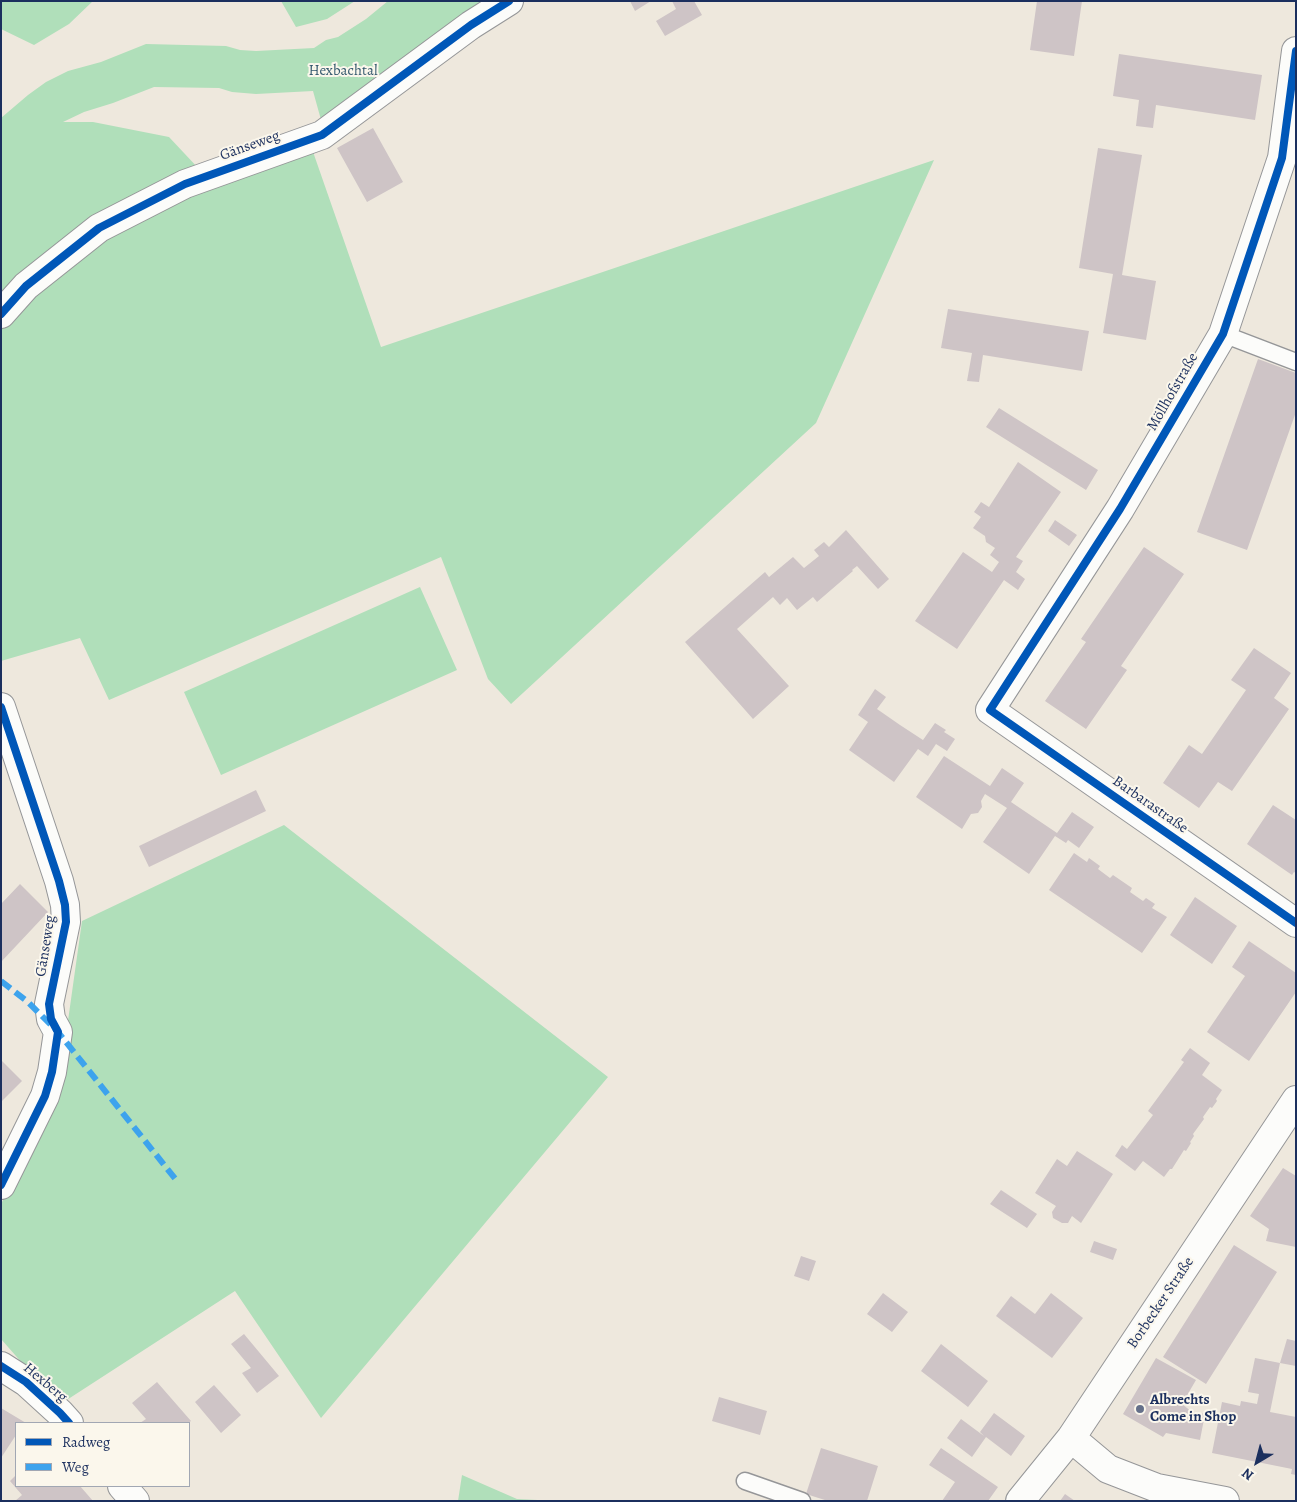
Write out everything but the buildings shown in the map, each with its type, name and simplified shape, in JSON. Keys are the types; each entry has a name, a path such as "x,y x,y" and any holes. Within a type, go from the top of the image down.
{"street":[{"name":"Gänseweg","path":"1,314 26,286 100,228 185,184 322,135 471,25 509,1"},
{"name":"Möllhofstraße","path":"990,710 1120,509 1223,334 1282,158 1296,51"},
{"name":"Gänseweg","path":"1,707 59,881 65,905 66,922 49,1004 51,1019 58,1032 52,1072 45,1096 1,1185"},
{"name":"Barbarastraße","path":"990,710 1296,923"},
{"name":"Borbecker Straße","path":"1020,1501 1071,1438 1296,1100"},
{"name":"Hexberg","path":"1,1366 26,1382 67,1422"},
{"path":"1071,1438 1108,1469 1157,1488 1225,1501"},
{"path":"123,1487 135,1501"}],"lane":[{"path":"1223,334 1296,362"},
{"path":"745,1481 802,1501"}],"green space":[{"path":"1,1 93,1 69,24 34,45 1,29"},
{"path":"281,1 355,1 327,19 296,27"},
{"name":"Hexbachtal","path":"388,1 496,1 323,127 313,91 256,94 232,92 219,88 154,87 84,112 63,122 93,122 169,137 199,169 304,126 381,347 934,160 816,423 511,704 488,679 441,557 109,700 80,638 1,661 1,118 46,82 68,71 101,62 146,44 226,46 240,50 256,51 314,48 326,40 338,37 366,19"},
{"path":"420,587 457,670 221,775 184,692"},
{"path":"284,825 608,1077 321,1418 235,1291 59,1405 1,1339 1,1204 58,1092 82,921"},
{"path":"462,1475 517,1499 558,1501 458,1501"}],"marked path":[{"path":"1,981 28,1002 58,1032 177,1181"}],"cycle path":[{"path":"1,314 26,286 99,228 185,184 322,135 471,25 509,1"},
{"path":"1296,51 1282,158 1223,334 1120,509 990,710 1296,923"},
{"path":"1,707 59,881 65,905 66,922 49,1004 51,1019 58,1032 52,1072 45,1096 1,1185"},
{"path":"1,1366 26,1382 68,1422"}],"place":[{"name":"Albrechts Come in Shop","path":"1140,1409"}]}
